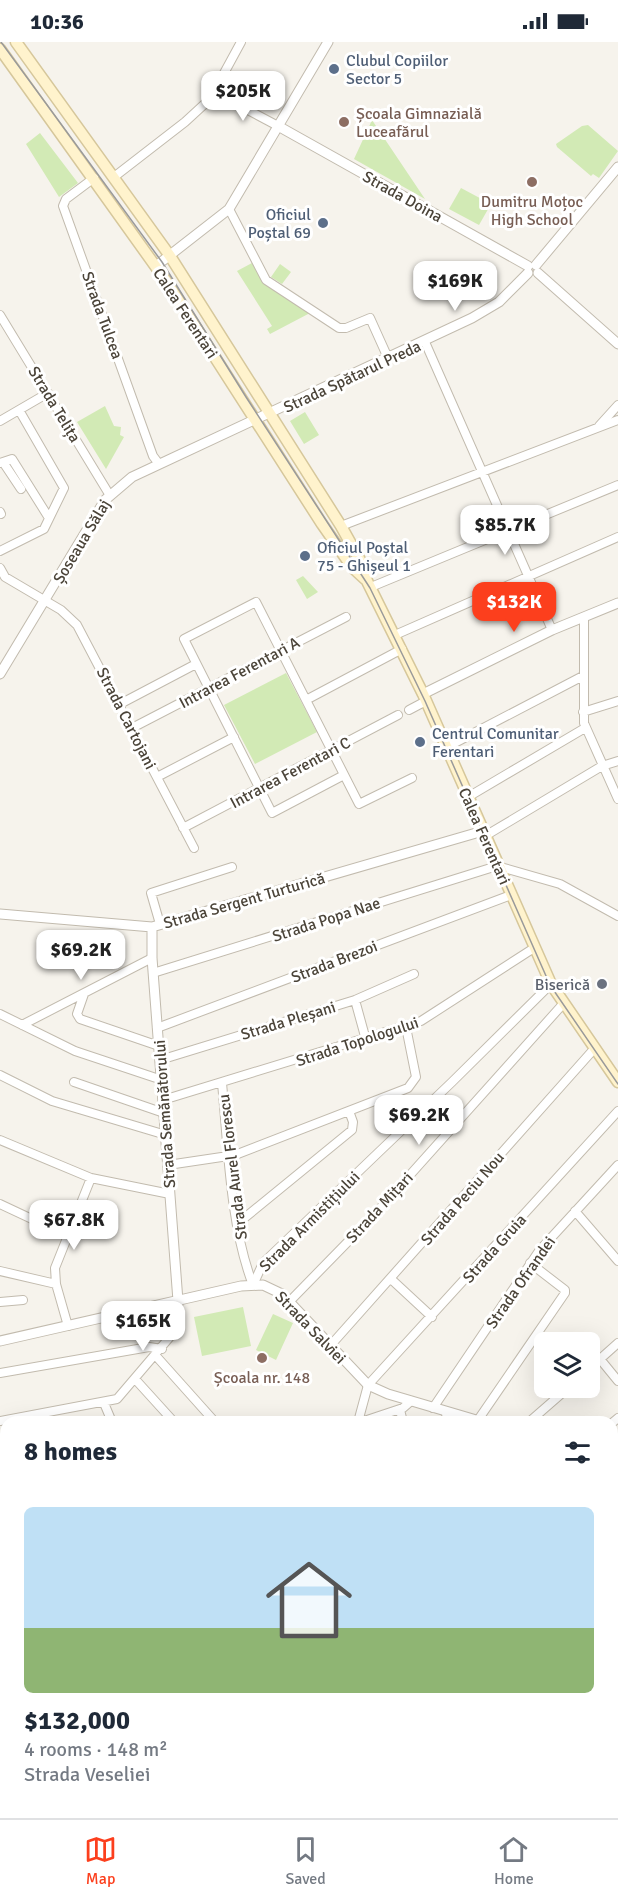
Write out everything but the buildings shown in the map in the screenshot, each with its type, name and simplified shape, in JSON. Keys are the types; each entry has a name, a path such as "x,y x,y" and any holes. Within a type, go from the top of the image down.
{"main road":[{"name":"Calea Ferentari","path":"16,42 170,256 346,559 369,584"},
{"name":"Calea Ferentari","path":"0,49 341,526 361,562 369,584 425,697 551,984 618,1082"}],"street":[{"path":"114,177 185,122 210,99 241,42"},
{"path":"156,266 229,209 328,42"},
{"path":"210,99 229,100 278,126"},
{"name":"Strada Doina","path":"278,126 532,269 618,344"},
{"name":"Strada Spătarul Preda","path":"263,417 425,342 486,310 532,269 618,167"},
{"name":"Strada Tulcea","path":"94,178 66,199 63,206 153,456 159,464"},
{"path":"229,209 266,280 335,326 346,328 369,318 388,358"},
{"name":"Strada Telița","path":"0,315 109,494"},
{"path":"425,342 552,630"},
{"path":"0,421 48,393"},
{"path":"598,427 618,405"},
{"path":"0,551 44,529 64,488 19,410"},
{"name":"Șoseaua Sălaj","path":"0,674 109,494 132,477 263,417"},
{"path":"341,526 618,420"},
{"path":"21,489 1,463 12,459 49,518"},
{"path":"369,584 618,485"},
{"path":"395,635 618,537"},
{"path":"0,568 3,576"},
{"name":"Strada Cartojani","path":"3,576 61,610 77,625 194,848"},
{"path":"344,775 272,813 184,639 256,602 359,804 412,778"},
{"path":"409,710 425,697 552,630 618,603"},
{"name":"Intrarea Ferentari A","path":"132,728 346,617"},
{"path":"584,617 583,712 585,728 618,799"},
{"path":"306,700 402,649"},
{"path":"120,704 196,664"},
{"path":"447,747 583,676"},
{"path":"583,712 618,701"},
{"name":"Intrarea Ferentari C","path":"183,828 398,715"},
{"path":"468,797 585,728"},
{"path":"157,777 234,737"},
{"name":"Strada Sergent Turturică","path":"0,914 156,926 484,833 602,766 618,762"},
{"path":"498,866 560,884 618,916"},
{"name":"Strada Popa Nae","path":"153,973 498,866"},
{"path":"156,926 151,893 232,867"},
{"name":"Strada Brezoi","path":"157,1028 511,895"},
{"name":"Strada Semănătorului","path":"156,926 152,958 178,1301"},
{"name":"Strada Topologului","path":"163,1100 406,1027 429,1017 534,948"},
{"path":"22,1025 152,958"},
{"name":"Strada Pleșani","path":"160,1060 355,1000 414,974"},
{"name":"Strada Armistițiului","path":"250,1285 263,1263 551,984"},
{"path":"84,994 77,1014 80,1019 159,1046"},
{"path":"355,1000 366,1040"},
{"name":"Strada Mițari","path":"289,1302 375,1214 563,1004"},
{"path":"0,1014 75,1051 162,1080"},
{"path":"168,1165 230,1157 408,1088 415,1082 415,1073 406,1027"},
{"name":"Strada Peciu Nou","path":"330,1346 594,1048"},
{"path":"0,1075 52,1101 166,1135"},
{"path":"74,1082 164,1113"},
{"name":"Strada Aurel Florescu","path":"222,1083 237,1224 250,1285"},
{"path":"237,1224 352,1130 353,1122 349,1111"},
{"name":"Strada Gruia","path":"369,1385 618,1111"},
{"path":"0,1140 91,1178 170,1194"},
{"name":"Strada Ofrandei","path":"434,1408 530,1263 575,1210 618,1165"},
{"path":"68,1326 56,1284 55,1268 66,1235 91,1178"},
{"path":"0,1204 66,1235"},
{"path":"575,1210 618,1261"},
{"path":"484,1416 565,1293 565,1290 530,1263"},
{"path":"0,1271 56,1284"},
{"path":"391,1279 432,1317"},
{"path":"0,1341 250,1285"},
{"name":"Strada Salviei","path":"250,1285 273,1288 369,1385"},
{"path":"0,1302 23,1300"},
{"path":"29,1416 117,1399 162,1349 176,1327 178,1301"},
{"path":"618,1343 600,1359 618,1381"},
{"path":"0,1373 148,1347 162,1349"},
{"path":"156,1356 210,1416"},
{"path":"135,1379 169,1416"},
{"path":"361,1416 369,1385 399,1398 462,1416"},
{"path":"389,1412 399,1398"},
{"path":"536,1416 557,1398"},
{"path":"377,1416 400,1410 411,1401"},
{"path":"104,1403 109,1416"},
{"path":"400,1410 402,1416"},
{"path":"446,1412 446,1416"}],"green space":[{"path":"372,120 425,199 354,159"},
{"path":"588,125 618,151 599,178 593,174 591,176 556,144 582,126"},
{"path":"40,133 78,183 59,197 26,144"},
{"path":"461,188 491,204 479,225 449,209"},
{"path":"252,263 264,282 310,313 270,334 267,329 272,326 237,271"},
{"path":"280,264 291,272 282,284 271,277"},
{"path":"105,406 114,426 121,427 120,435 124,437 106,469 77,422"},
{"path":"305,412 319,435 304,444 290,421"},
{"path":"303,576 318,592 307,599 296,580"},
{"path":"286,673 317,732 255,764 224,705"},
{"path":"243,1307 251,1346 202,1356 194,1317"},
{"path":"273,1314 293,1323 276,1360 256,1350"}],"tram line":[{"path":"1,42 162,262 370,588 425,701 550,985 618,1084"}],"place":[{"name":"Clubul Copiilor Sector 5","path":"334,69"},
{"name":"Școala Gimnazială Luceafărul","path":"344,122"},
{"name":"Dumitru Moțoc High School","path":"532,182"},
{"name":"Oficiul Poștal 69","path":"323,223"},
{"name":"Oficiul Poștal 75 - Ghișeul 1","path":"305,556"},
{"name":"Centrul Comunitar Ferentari","path":"420,742"},
{"name":"Biserică","path":"602,984"},
{"name":"Școala nr. 148","path":"262,1358"}]}
